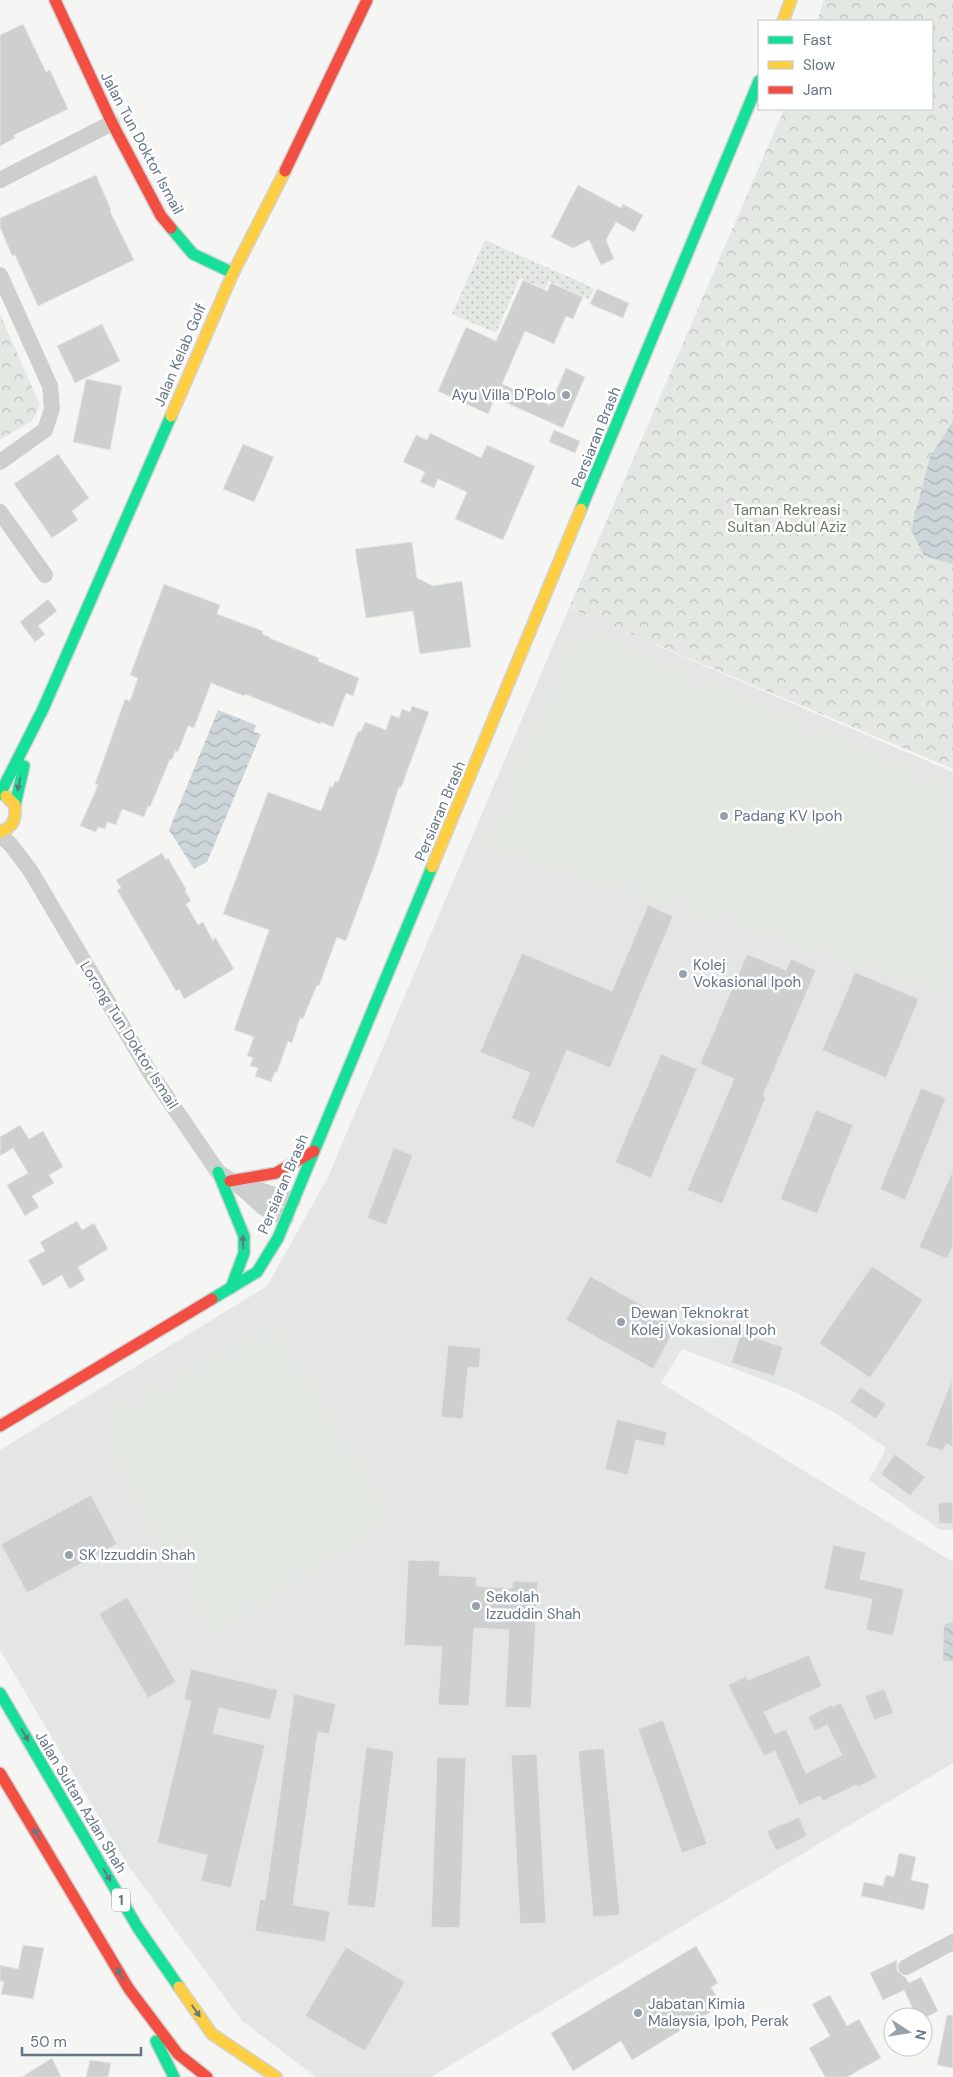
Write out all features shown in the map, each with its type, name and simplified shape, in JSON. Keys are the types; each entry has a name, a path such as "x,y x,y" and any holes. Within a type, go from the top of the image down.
{"street":[{"name":"Jalan Tun Doktor Ismail","path":"54,0 112,123 161,216 193,254 233,273"},
{"name":"Jalan Kelab Golf","path":"0,794 34,729 233,273 308,127 368,0"},
{"path":"783,20 791,0"},
{"name":"Persiaran Brash","path":"0,1426 257,1272 271,1252 758,83"},
{"path":"0,180 112,123"},
{"path":"0,275 50,386 52,409 45,430 0,462"},
{"path":"0,512 45,575"},
{"name":"Jalan Kelab Golf","path":"16,812 18,785 34,729"},
{"path":"0,794 11,800 16,812 9,829 0,834"},
{"name":"Lorong Tun Doktor Ismail","path":"16,812 30,870"},
{"name":"Lorong Tun Doktor Ismail","path":"0,834 30,870 149,1071 230,1180 264,1208 286,1218"},
{"path":"230,1180 276,1173 314,1151"},
{"path":"230,1180 293,1201"},
{"path":"230,1180 244,1236 244,1253 231,1288"},
{"name":"Jalan Sultan Azlan Shah","path":"0,1693 138,1928 212,2034 276,2077"},
{"path":"0,1773 129,1989 174,2077"},
{"path":"906,1967 953,1942"},
{"path":"129,1989 178,2054 207,2077"},
{"path":"212,2034 246,2070"}],"shaded area":[{"path":"569,608 953,772 953,1530 940,1530 869,1480 885,1451 885,1447 835,1413 793,1391 682,1349 661,1383 953,1562 953,1763 431,2077 316,2077 242,2021 127,1864 0,1650 0,1450 267,1286 328,1177"}],"green space":[{"name":"Taman Rekreasi Sultan Abdul Aziz","path":"824,0 953,0 953,769 569,608 784,110 933,110 933,20 817,20"},
{"path":"485,240 594,288 589,299 549,281 545,289 520,278 496,333 452,314"},
{"path":"0,314 40,405 32,421 0,440"},
{"name":"Padang KV Ipoh","path":"576,622 953,785 953,966 941,994 482,847"},
{"path":"277,1322 395,1521 212,1638 90,1418"}],"water":[{"path":"953,421 953,564 924,556 911,530 930,457"},
{"path":"218,710 256,725 254,732 261,734 207,862 194,869 169,830"},
{"path":"953,1622 953,1661 943,1661 944,1625"}],"building":[{"path":"23,24 46,72 50,70 68,109 14,135 15,138 0,146 0,35"},
{"path":"96,175 110,211 134,260 38,306 15,255 12,256 0,227 0,218"},
{"path":"578,185 621,208 623,204 643,215 634,232 616,222 606,240 614,259 601,265 589,240 573,248 551,237"},
{"path":"523,280 547,291 551,283 583,297 573,319 566,316 554,344 525,331 502,384 550,405 566,368 585,377 563,428 495,398 488,414 438,391 466,327 496,341"},
{"path":"597,289 629,303 623,318 590,304"},
{"path":"102,324 120,361 75,383 57,346"},
{"path":"86,379 122,386 110,450 73,442"},
{"path":"554,430 580,441 575,453 549,442"},
{"path":"430,433 481,458 487,445 535,466 503,540 455,519 467,492 438,479 434,488 420,482 425,472 403,462 416,435 427,440"},
{"path":"243,444 274,457 254,502 223,489"},
{"path":"58,454 89,498 72,511 78,520 52,538 14,484"},
{"path":"412,542 417,578 433,586 462,581 471,647 420,654 413,611 366,618 355,549"},
{"path":"164,584 220,605 217,614 263,631 262,634 269,638 319,658 318,661 359,678 353,696 346,693 333,727 321,722 320,724 245,694 244,696 211,683 194,728 188,726 178,752 175,751 172,760 170,759 144,817 122,809 116,825 107,822 105,829 98,827 96,832 80,826 98,785 95,784 125,699 130,701 138,678 130,675"},
{"path":"48,599 57,611 38,626 45,634 35,642 20,622"},
{"path":"412,706 429,712 401,788 399,787 376,860 346,941 337,937 319,986 317,985 303,1019 300,1018 292,1043 288,1041 277,1072 275,1072 271,1082 255,1076 258,1068 250,1066 253,1058 247,1056 254,1037 234,1030 269,930 223,914 268,792 321,811 330,786 333,787 335,781 338,782 358,731 361,732 365,722 386,730 391,715 399,718 402,709 410,712"},
{"path":"162,853 166,860 168,858 186,889 185,891 191,901 186,904 198,925 203,922 213,941 215,937 234,969 184,999 179,989 176,991 117,890 121,888 116,880"},
{"path":"648,905 673,916 610,1068 567,1050 534,1128 511,1118 530,1073 480,1052 522,953 612,991"},
{"path":"747,954 786,970 791,959 816,970 763,1096 766,1097 722,1204 687,1190 734,1079 700,1064"},
{"path":"855,972 919,999 886,1078 822,1050"},
{"path":"661,1054 697,1069 651,1178 615,1162"},
{"path":"921,1088 946,1098 905,1200 880,1189"},
{"path":"816,1110 853,1125 817,1214 780,1199"},
{"path":"20,1125 29,1139 43,1131 63,1167 49,1175 54,1183 32,1196 39,1207 25,1216 7,1185 28,1173 13,1148 0,1156 0,1137"},
{"path":"394,1148 413,1155 386,1225 367,1218"},
{"path":"953,1170 953,1246 947,1259 919,1247"},
{"path":"77,1221 82,1230 94,1223 108,1249 78,1267 85,1280 69,1289 62,1275 43,1286 28,1260 45,1251 40,1242"},
{"path":"872,1266 923,1300 870,1378 819,1343"},
{"name":"Dewan Teknokrat Kolej Vokasional Ipoh","path":"590,1276 677,1325 653,1369 566,1320"},
{"path":"741,1333 783,1347 774,1376 731,1363"},
{"path":"448,1345 481,1348 479,1368 468,1367 463,1419 441,1417"},
{"path":"952,1379 953,1447 946,1444 943,1451 926,1445"},
{"path":"860,1387 886,1404 876,1419 850,1402"},
{"path":"617,1419 667,1432 664,1446 636,1440 628,1475 605,1469"},
{"path":"895,1454 925,1477 910,1496 881,1474"},
{"path":"91,1495 117,1544 27,1593 1,1544"},
{"path":"953,1502 953,1523 939,1524 938,1503"},
{"path":"833,1545 866,1552 860,1579 904,1589 893,1636 866,1630 872,1599 824,1589"},
{"path":"408,1560 440,1561 439,1575 477,1577 476,1586 512,1588 513,1581 538,1582 531,1708 505,1707 509,1630 474,1628 469,1706 438,1705 442,1647 404,1645"},
{"path":"127,1597 176,1682 148,1698 99,1614"},
{"path":"809,1655 822,1686 764,1712 775,1734 786,1729 806,1773 842,1755 827,1725 815,1731 808,1717 831,1705 832,1707 841,1703 877,1778 858,1787 856,1785 823,1801 820,1796 799,1805 775,1751 764,1756 728,1685 746,1676 748,1680"},
{"path":"191,1669 278,1690 270,1720 219,1708 213,1733 265,1745 231,1888 201,1881 207,1855 157,1843 191,1701 184,1699"},
{"path":"884,1689 894,1713 874,1720 865,1696"},
{"path":"294,1694 336,1704 329,1734 318,1732 293,1905 330,1911 325,1942 255,1931 260,1899 265,1900"},
{"path":"663,1720 707,1844 682,1853 638,1729"},
{"path":"366,1747 394,1751 375,1908 347,1905"},
{"path":"604,1748 620,1915 593,1917 578,1751"},
{"path":"537,1754 546,1923 520,1924 511,1755"},
{"path":"437,1757 466,1758 460,1928 431,1927"},
{"path":"799,1817 807,1836 776,1851 767,1831"},
{"path":"899,1853 916,1857 911,1880 929,1884 924,1910 861,1896 864,1882 883,1886 886,1875 894,1877"},
{"path":"23,1945 44,1948 33,1999 1,1994 4,1982 0,1981 0,1965 18,1969"},
{"path":"696,1946 718,1983 711,1987 722,2005 632,2060 621,2041 573,2071 551,2033"},
{"path":"346,1947 405,1982 365,2051 305,2016"},
{"path":"897,1960 897,1971 909,1983 921,1977 938,2011 933,2014 933,2007 912,2007 904,1990 883,2000 870,1973"},
{"path":"830,1995 847,2026 859,2019 881,2058 847,2077 825,2077 809,2048 830,2036 812,2004"},
{"path":"947,2015 953,2015 953,2068 937,2065"},
{"path":"52,2058 61,2077 22,2077"},
{"path":"90,2060 111,2063 108,2077 86,2077"}],"traffic: fast":[{"path":"581,509 758,83"},
{"path":"171,228 193,254 233,273"},
{"path":"0,794 43,709 171,416"},
{"path":"15,805 24,766"},
{"path":"212,1299 257,1272 278,1238 432,867"},
{"path":"218,1172 244,1236 244,1253 231,1288"},
{"path":"0,1693 138,1928 179,1987"},
{"path":"156,2041 174,2077"}],"traffic: slow":[{"path":"783,20 791,0"},
{"path":"171,416 233,273 285,171"},
{"path":"432,867 581,509"},
{"path":"0,832 11,825 15,814 15,805 6,796"},
{"path":"179,1987 212,2034 276,2077"}],"traffic: jam":[{"path":"55,0 112,123 161,216 171,228"},
{"path":"285,171 367,0"},
{"path":"230,1181 276,1173 314,1151"},
{"path":"0,1426 212,1299"},
{"path":"0,1773 129,1989 178,2054 207,2077"}],"place":[{"name":"Ayu Villa D'Polo","path":"566,395"},
{"name":"Padang KV Ipoh","path":"724,816"},
{"name":"Kolej Vokasional Ipoh","path":"683,974"},
{"name":"Dewan Teknokrat Kolej Vokasional Ipoh","path":"621,1322"},
{"name":"SK Izzuddin Shah","path":"69,1555"},
{"name":"Sekolah Izzuddin Shah","path":"476,1606"},
{"name":"Jabatan Kimia Malaysia, Ipoh, Perak","path":"638,2013"}]}
